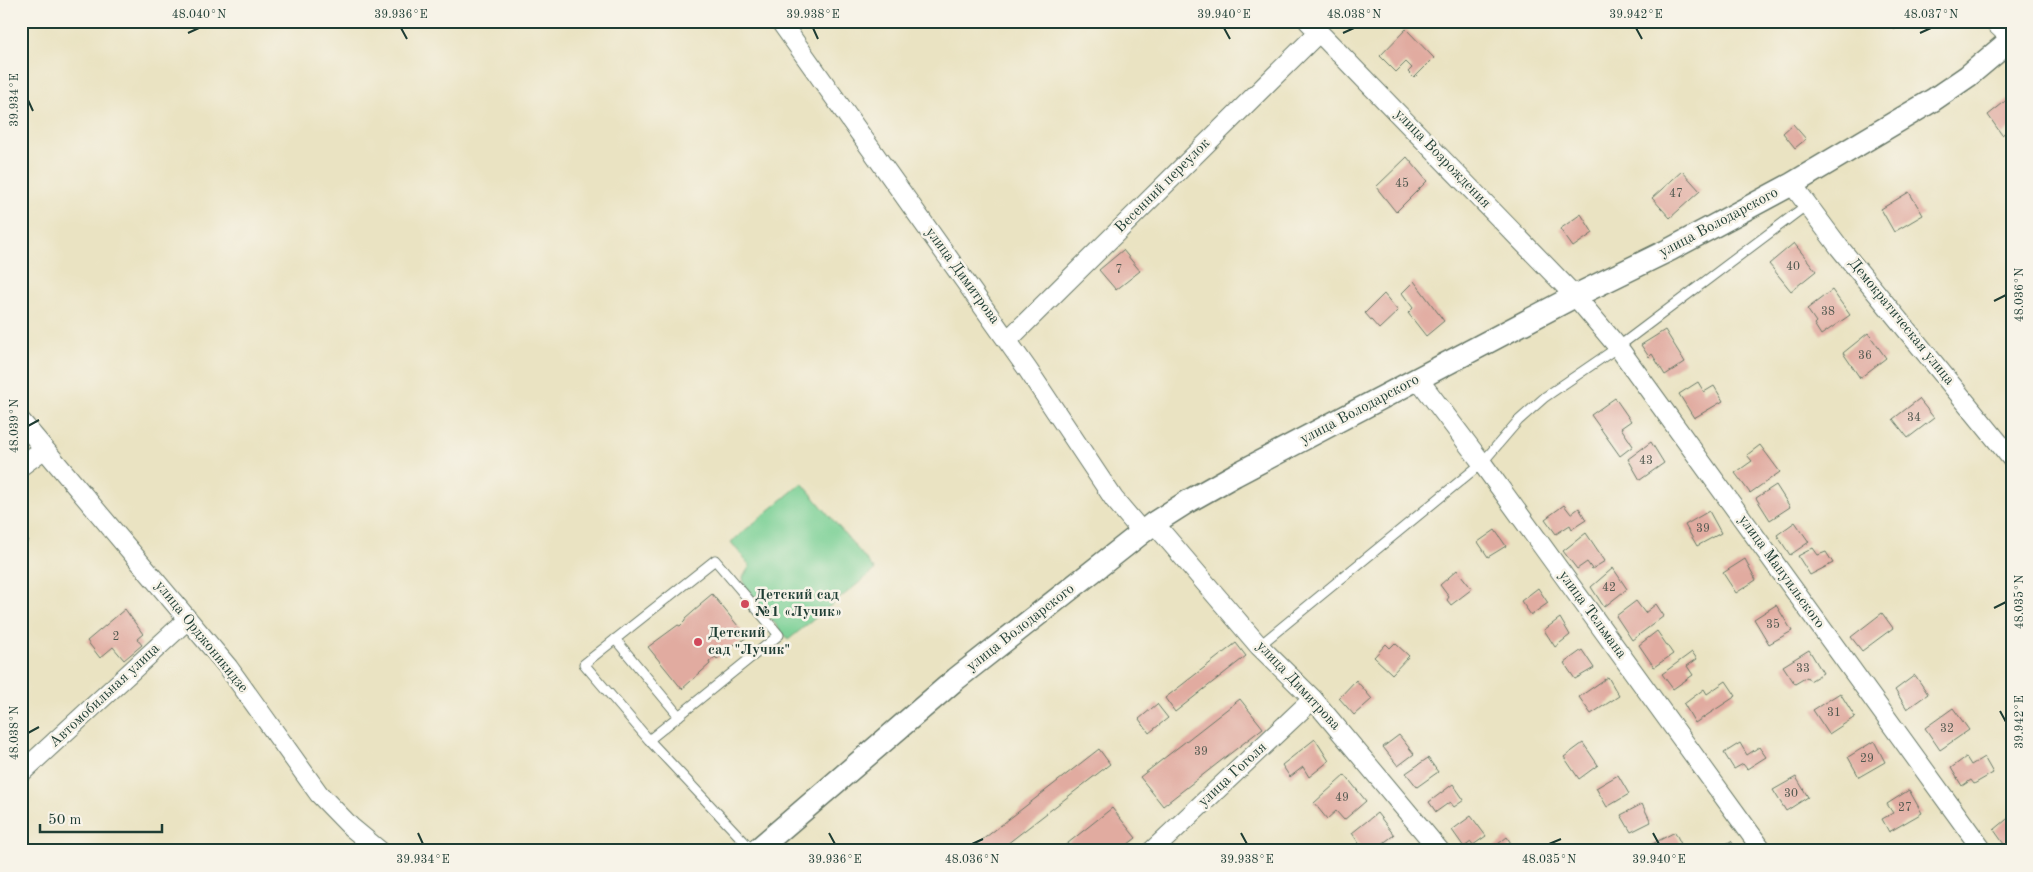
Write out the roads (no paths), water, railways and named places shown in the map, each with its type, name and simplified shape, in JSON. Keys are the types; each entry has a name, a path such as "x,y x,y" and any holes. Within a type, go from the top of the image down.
{"street":[{"name":"улица Димитрова","path":"780,21 1008,340 1114,499 1148,527 1259,646 1313,699 1440,851"},
{"path":"1993,21 2012,39"},
{"name":"Весенний переулок","path":"1008,340 1314,27"},
{"name":"улица Возрождения","path":"1314,27 1575,296"},
{"name":"улица Володарского","path":"754,851 956,679 1148,527 1236,475 1792,184 1933,100 1968,76 2012,39"},
{"name":"Демократическая улица","path":"1792,184 1839,247 2012,459"},
{"name":"улица Мануильского","path":"1575,296 1618,347 1983,851"},
{"name":"улица Тельмана","path":"1418,380 1482,463 1763,851"},
{"name":"улица Орджоникидзе","path":"21,421 228,667 319,794 351,827 380,851"},
{"path":"21,466 44,449"},
{"name":"Автомобильная улица","path":"21,774 188,619"},
{"name":"улица Гоголя","path":"1152,851 1313,699"}],"lane":[{"path":"1259,646 1482,463 1518,421 1545,397 1618,347 1808,204"},
{"path":"649,740 779,635 715,560 584,664 649,740 754,851"},
{"path":"615,639 679,716"}],"place":[{"name":"Детский сад №1 «Лучик»","path":"745,604"},
{"name":"Детский сад \"Лучик\"","path":"698,642"}]}
